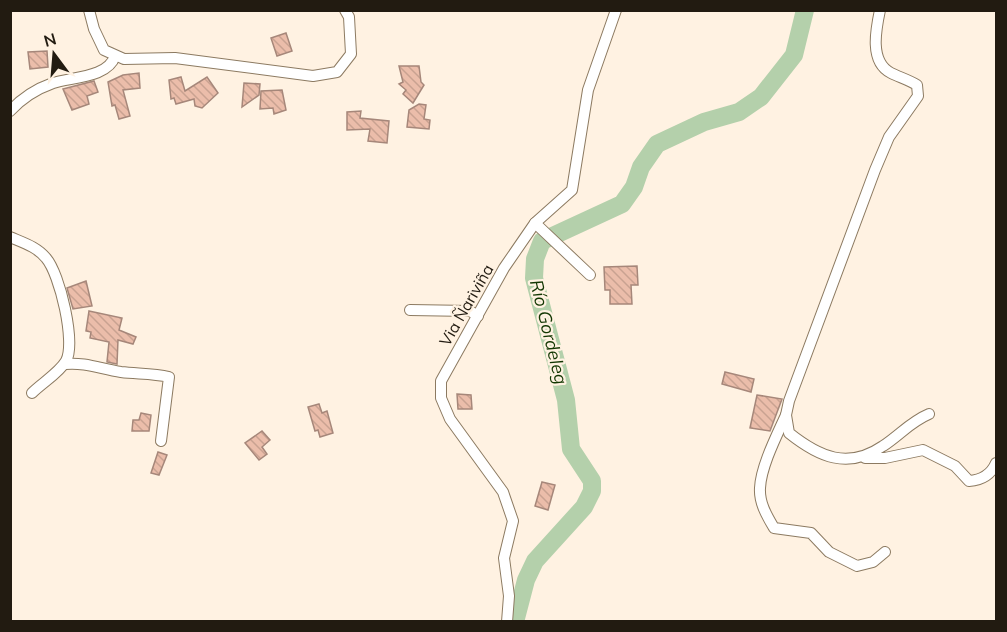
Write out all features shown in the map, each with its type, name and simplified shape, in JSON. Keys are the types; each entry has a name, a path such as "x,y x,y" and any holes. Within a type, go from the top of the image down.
{"street":[{"path":"89,10 104,50 124,59 175,58 313,76 337,72 351,54 349,17 345,10"},
{"name":"Via Ñariviña","path":"507,621 508,596 504,558 513,521 503,492 450,419 441,399 441,381 504,268 572,190 588,90 616,10"},
{"path":"880,10 875,34 880,62 888,72 917,85 918,96 889,137 875,170 789,401 786,415 771,449 760,488 763,508 774,528 811,533 829,552 857,566 873,562 885,552"},
{"path":"10,111 20,100 51,84 101,70 110,64 115,56"},
{"path":"539,227 591,275"},
{"path":"10,237 38,251 54,270 66,318 69,354 65,364 32,393"},
{"path":"410,310 470,311 478,316"},
{"path":"65,364 81,362 124,372 153,373 169,377 161,441"},
{"path":"862,458 884,446 915,420 929,414"},
{"path":"786,415 789,433 812,451 834,458 885,458 923,450 955,466 969,481 980,480 993,471 996,463"}],"building":[{"path":"286,33 292,51 277,56 271,38"},
{"path":"47,51 48,67 30,69 28,52"},
{"path":"399,66 419,66 421,82 424,85 413,103 403,94 406,90 399,84 403,82"},
{"path":"139,73 140,88 123,90 130,116 119,119 115,105 112,106 108,82 123,75"},
{"path":"181,77 185,91 207,77 218,93 202,108 195,106 194,99 176,104 174,98 171,99 169,80"},
{"path":"94,81 98,92 87,96 89,104 72,110 63,89"},
{"path":"244,83 260,84 259,95 242,107"},
{"path":"282,90 286,110 274,114 273,108 260,109 261,91"},
{"path":"419,104 426,105 424,119 430,120 429,129 407,127 409,110"},
{"path":"361,111 360,118 389,121 387,143 368,141 370,129 347,130 347,112"},
{"path":"637,266 638,285 631,285 632,304 610,304 610,290 605,290 604,267"},
{"path":"86,281 92,306 73,309 67,288"},
{"path":"89,311 122,318 119,330 136,337 133,344 118,340 117,364 107,362 109,342 90,338 91,332 86,331"},
{"path":"725,372 754,379 751,392 722,384"},
{"path":"457,394 471,395 472,409 458,409"},
{"path":"757,395 782,399 770,431 750,428"},
{"path":"319,404 322,413 327,411 333,433 320,437 318,430 315,431 308,407"},
{"path":"141,413 151,415 149,431 132,431 133,420 139,420"},
{"path":"262,431 270,440 262,447 267,454 259,460 245,443"},
{"path":"158,452 167,455 159,475 151,473"},
{"path":"542,482 555,485 548,510 535,506"}],"waterway":[{"name":"Río Gordeleg","path":"515,622 526,580 535,561 584,507 592,491 592,481 571,449 566,400 534,278 535,259 542,241 622,204 634,187 641,167 657,144 704,122 739,112 761,97 794,55 805,10"}]}
